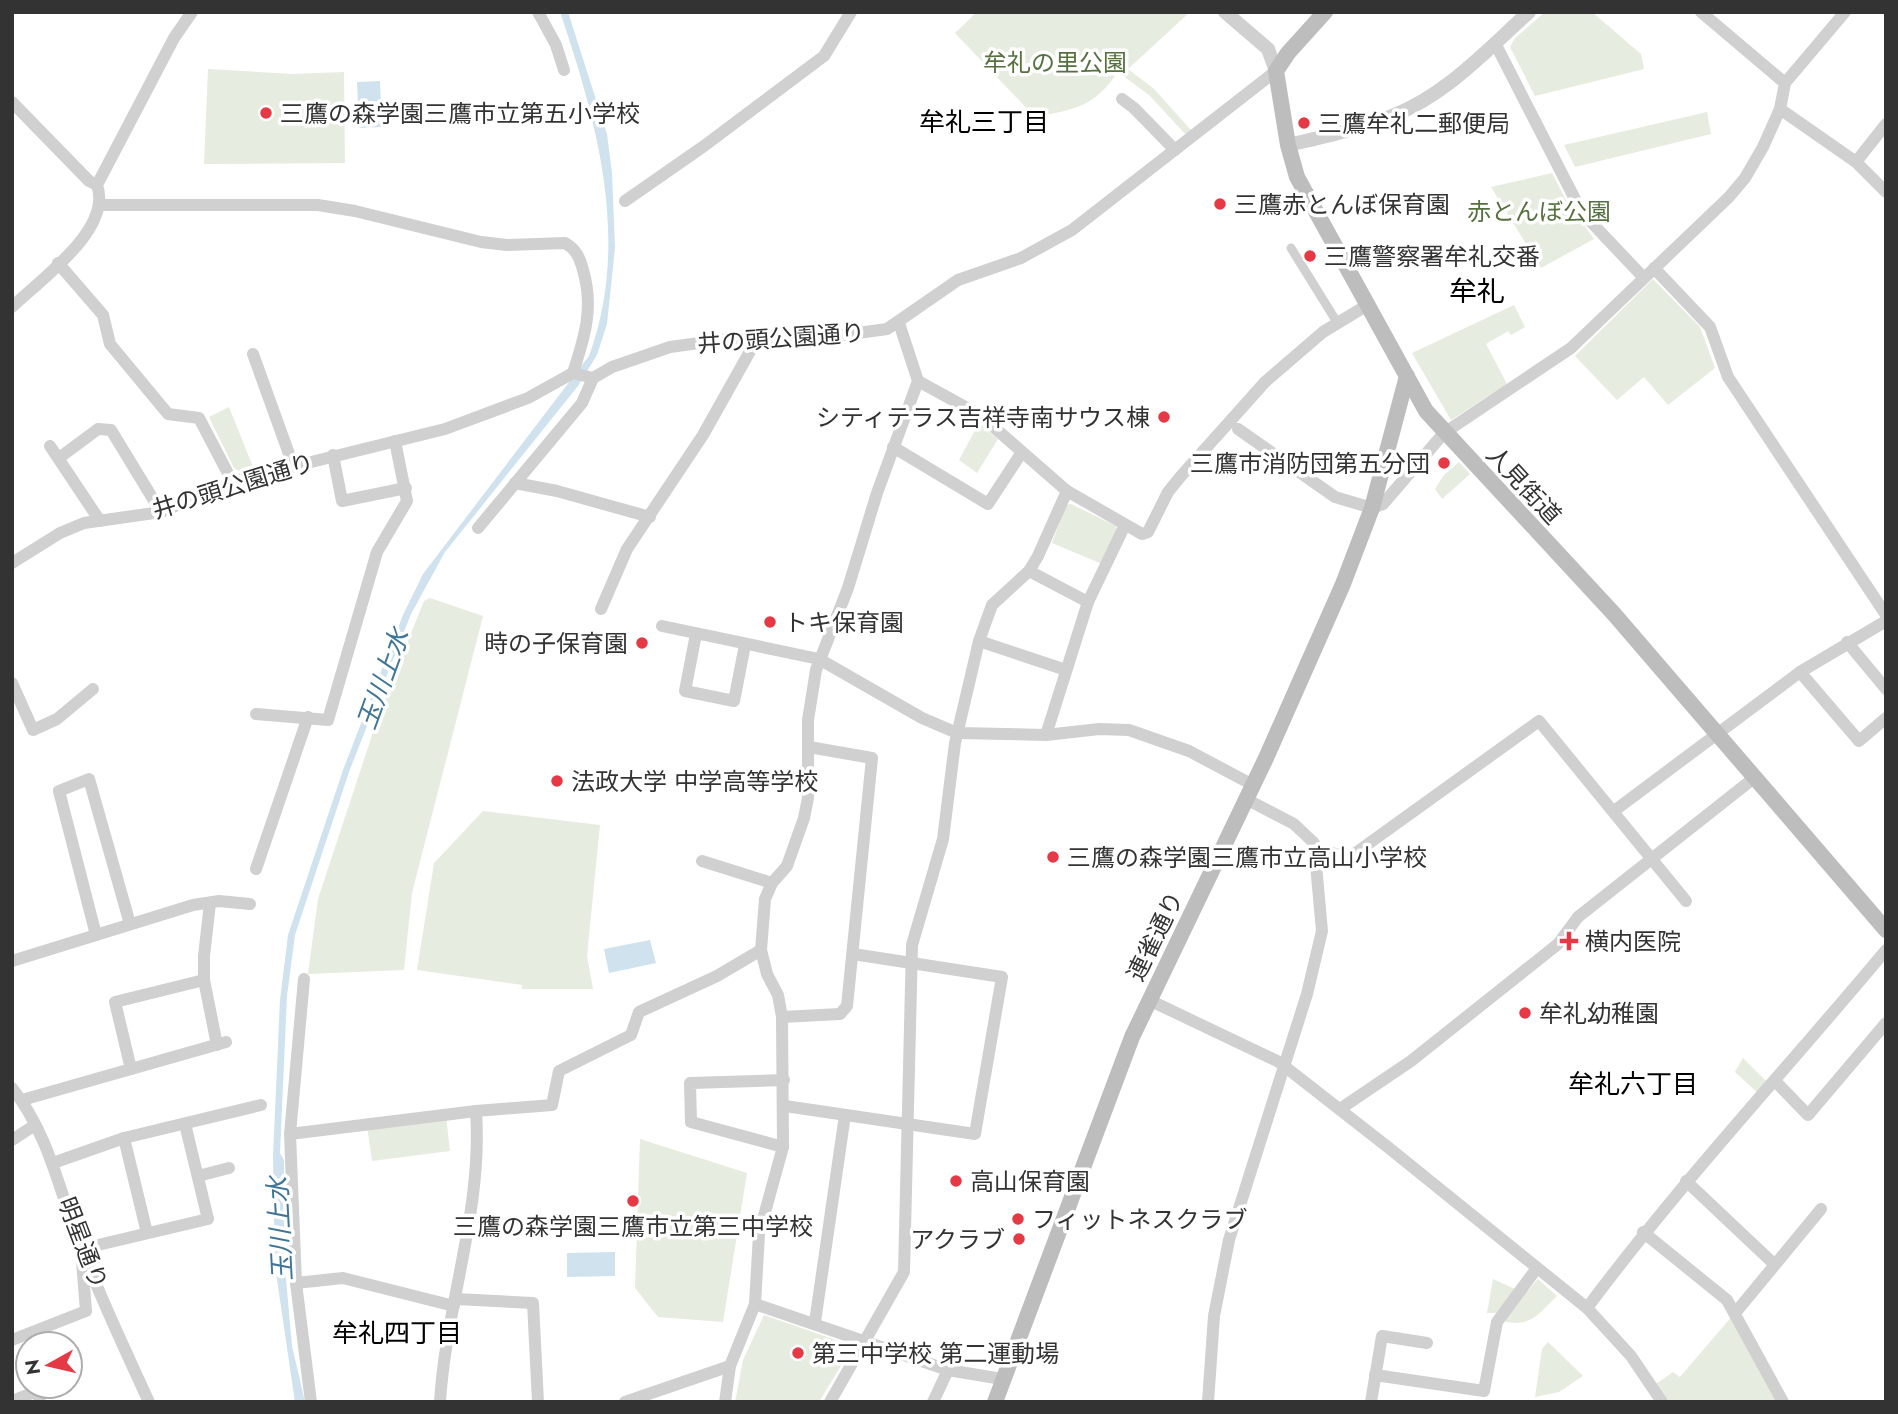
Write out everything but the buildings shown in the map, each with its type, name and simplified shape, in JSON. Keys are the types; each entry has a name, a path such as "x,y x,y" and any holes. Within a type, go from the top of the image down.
{"main road":[{"path":"1276,71 1288,53 1325,12"},
{"name":"人見街道","path":"1276,71 1288,145 1304,193 1369,304 1426,411 1614,614 1886,930"},
{"name":"連雀通り","path":"995,1402 1099,1119 1149,1000 1315,648 1372,508 1407,376"}],"street":[{"path":"97,185 174,38 192,12"},
{"path":"538,12 556,45 564,70"},
{"path":"625,201 824,56 851,12"},
{"path":"1225,12 1268,49 1276,71"},
{"path":"1288,145 1401,112 1456,78 1529,12"},
{"path":"1701,12 1785,83"},
{"path":"1237,429 1335,497 1372,508 1388,499 1444,433 1552,363 1597,326 1745,178 1780,109 1785,83 1845,12"},
{"path":"1495,43 1577,203 1591,222 1644,278"},
{"name":"井の頭公園通り","path":"591,378 612,367 670,347 758,337 857,335 900,323 958,280 1048,245 1276,71"},
{"path":"1122,99 1175,150"},
{"path":"12,102 72,164 97,185 101,205 96,221 58,263 12,307"},
{"path":"1780,109 1856,162 1886,192"},
{"path":"1856,162 1886,124"},
{"path":"101,205 318,205 355,211 497,245 565,243 578,253 590,295 586,332 574,373 591,378 582,403 478,527"},
{"path":"1291,248 1335,318"},
{"path":"58,263 103,315 110,344 168,414 200,418 233,484"},
{"path":"1654,268 1710,327 1728,377 1886,615"},
{"path":"918,380 979,415 1067,491 1142,534 1148,532 1168,492 1265,382 1323,331 1369,304"},
{"path":"725,1402 730,1366 755,1304 759,1234 783,1147 785,1105 782,1017 778,995 767,974 761,950 765,899 772,883 787,866 804,818 808,798 811,695 819,659 852,577 892,447 918,380 900,323"},
{"path":"601,609 621,560 703,435 758,337"},
{"path":"253,354 293,465"},
{"name":"井の頭公園通り","path":"12,564 60,533 100,521 161,512 233,484 293,465 445,429 528,398 574,373"},
{"path":"59,458 98,429 111,430 161,512"},
{"path":"256,714 328,720 377,552 407,500 395,441"},
{"path":"50,446 100,521"},
{"path":"892,447 988,504 1022,452"},
{"path":"333,455 342,501 405,488"},
{"path":"515,483 557,491 650,517"},
{"path":"830,1402 904,1272 912,945 943,839 957,733 979,641 992,605 1029,570 1067,491"},
{"path":"1046,735 1088,602 1125,525"},
{"path":"1029,570 1088,602"},
{"path":"1614,811 1800,672 1886,621"},
{"path":"662,626 819,659 922,718 957,733 1046,735 1100,729 1129,730 1189,751 1302,830 1316,850 1322,931 1314,971 1229,1240 1214,1316 1208,1402"},
{"path":"696,634 685,691 734,701 745,645"},
{"path":"979,641 1066,670"},
{"path":"1847,642 1886,689"},
{"path":"1800,672 1859,741 1886,718"},
{"path":"12,683 33,730 57,719 93,689"},
{"path":"256,869 307,717"},
{"path":"1316,850 1350,857 1539,720 1686,901"},
{"path":"782,1017 840,1014 847,1006 853,954 872,758 809,747"},
{"path":"1340,1109 1411,1061 1559,944 1578,917 1754,778"},
{"path":"96,935 59,791 89,779 130,924"},
{"path":"702,861 772,883"},
{"path":"22,1100 221,1043 204,980 204,956 211,903"},
{"path":"12,961 130,924 211,903 250,904"},
{"path":"290,1134 476,1111 552,1105 559,1071 631,1035 639,1012 717,976 761,950"},
{"path":"1587,1308 1643,1232 1776,1082 1886,950"},
{"path":"785,1105 975,1134 1002,977 853,954"},
{"path":"304,979 290,1134 296,1283 311,1402"},
{"path":"131,1069 115,1002 204,980"},
{"path":"1149,1000 1284,1066 1340,1109 1587,1308 1631,1356 1662,1402"},
{"path":"1776,1082 1808,1115 1886,1023"},
{"path":"783,1147 691,1122 690,1083 784,1080"},
{"name":"明星通り","path":"12,1088 22,1100 53,1163 81,1249 149,1402"},
{"path":"53,1163 124,1138 261,1105"},
{"path":"440,1402 442,1365 478,1165 476,1111"},
{"path":"815,1322 845,1115"},
{"path":"12,1340 86,1311 81,1249 208,1219 185,1124"},
{"path":"12,1140 35,1125"},
{"path":"124,1138 147,1234"},
{"path":"198,1175 229,1168"},
{"path":"1686,1181 1774,1264"},
{"path":"1736,1312 1821,1209"},
{"path":"1643,1232 1727,1300 1736,1312 1783,1402"},
{"path":"1375,1375 1484,1391 1497,1322 1537,1268"},
{"path":"296,1283 344,1278 455,1303 533,1303 538,1402"},
{"path":"755,1304 815,1322 948,1370 1002,1379"},
{"path":"1371,1402 1382,1336 1427,1343"},
{"path":"625,1402 730,1366"},
{"path":"933,1402 948,1370"},
{"path":"12,1401 37,1391 40,1402"}],"green space":[{"name":"牟礼の里公園","path":"977,12 1190,12 1128,69 1154,89 1191,130 1186,135 1149,95 1118,72 1100,93 1082,105 1035,117 955,33"},
{"path":"1545,12 1592,12 1641,54 1644,69 1535,96 1510,47 1515,38"},
{"path":"208,69 292,74 344,72 345,163 204,164"},
{"path":"1707,112 1711,134 1575,167 1564,145"},
{"name":"赤とんぼ公園","path":"1552,173 1566,200 1594,239 1541,268 1491,187"},
{"path":"1653,279 1700,327 1715,368 1668,405 1644,377 1617,400 1575,356"},
{"path":"1514,305 1525,327 1511,335 1508,331 1486,344 1507,384 1451,420 1412,353"},
{"path":"229,407 253,467 239,471 234,468 209,417"},
{"path":"979,423 998,439 977,473 959,460"},
{"path":"1459,462 1470,474 1442,499 1435,489 1444,475"},
{"path":"1071,504 1116,526 1117,532 1102,564 1052,543 1066,505"},
{"path":"430,598 483,616 412,893 404,970 308,974 318,899 381,708 424,601"},
{"path":"483,811 600,825 587,956 593,989 522,989 522,985 417,970 434,863"},
{"path":"1743,1058 1768,1083 1759,1094 1735,1072"},
{"path":"446,1116 450,1151 372,1161 367,1126"},
{"path":"640,1139 747,1173 723,1322 658,1317 635,1288"},
{"path":"1493,1279 1515,1289 1499,1313 1487,1313"},
{"path":"1538,1279 1557,1296 1527,1321 1502,1321"},
{"name":"第三中学校 第二運動場","path":"764,1315 853,1346 819,1402 735,1402 743,1360"},
{"path":"1733,1315 1779,1400 1667,1402 1656,1384 1673,1372 1680,1377"},
{"path":"1548,1342 1583,1376 1559,1392 1535,1397 1542,1349"}],"water":[{"name":"玉川上水","path":"560,12 568,12 607,134 612,173 615,248 607,324 597,355 578,386 445,552 411,614 349,772 295,935 287,996 280,1153 284,1160 284,1256 292,1346 305,1402 295,1402 275,1266 273,1156 280,1000 288,935 343,770 403,615 423,574 589,356 601,313 607,269 608,226 604,182 586,96"},
{"path":"380,81 382,127 359,128 357,82"},
{"path":"650,940 656,963 609,973 604,949"},
{"path":"615,1252 615,1276 567,1277 567,1253"}],"place":[{"name":"三鷹の森学園三鷹市立第五小学校","path":"266,113"},
{"name":"三鷹牟礼二郵便局","path":"1304,123"},
{"name":"三鷹赤とんぼ保育園","path":"1220,204"},
{"name":"三鷹警察署牟礼交番","path":"1310,256"},
{"name":"シティテラス吉祥寺南サウス棟","path":"1164,417"},
{"name":"三鷹市消防団第五分団","path":"1444,463"},
{"name":"トキ保育園","path":"770,622"},
{"name":"時の子保育園","path":"642,643"},
{"name":"法政大学 中学高等学校","path":"557,781"},
{"name":"三鷹の森学園三鷹市立高山小学校","path":"1053,857"},
{"name":"横内医院","path":"1569,941"},
{"name":"牟礼幼稚園","path":"1525,1013"},
{"name":"高山保育園","path":"956,1181"},
{"name":"三鷹の森学園三鷹市立第三中学校","path":"633,1201"},
{"name":"フィットネスクラブ","path":"1018,1219"},
{"name":"アクラブ","path":"1019,1239"},
{"name":"第三中学校 第二運動場","path":"798,1353"}],"district":[{"name":"牟礼三丁目","path":"984,122"},
{"name":"牟礼","path":"1477,291"},
{"name":"牟礼六丁目","path":"1633,1084"},
{"name":"牟礼四丁目","path":"397,1333"}]}
